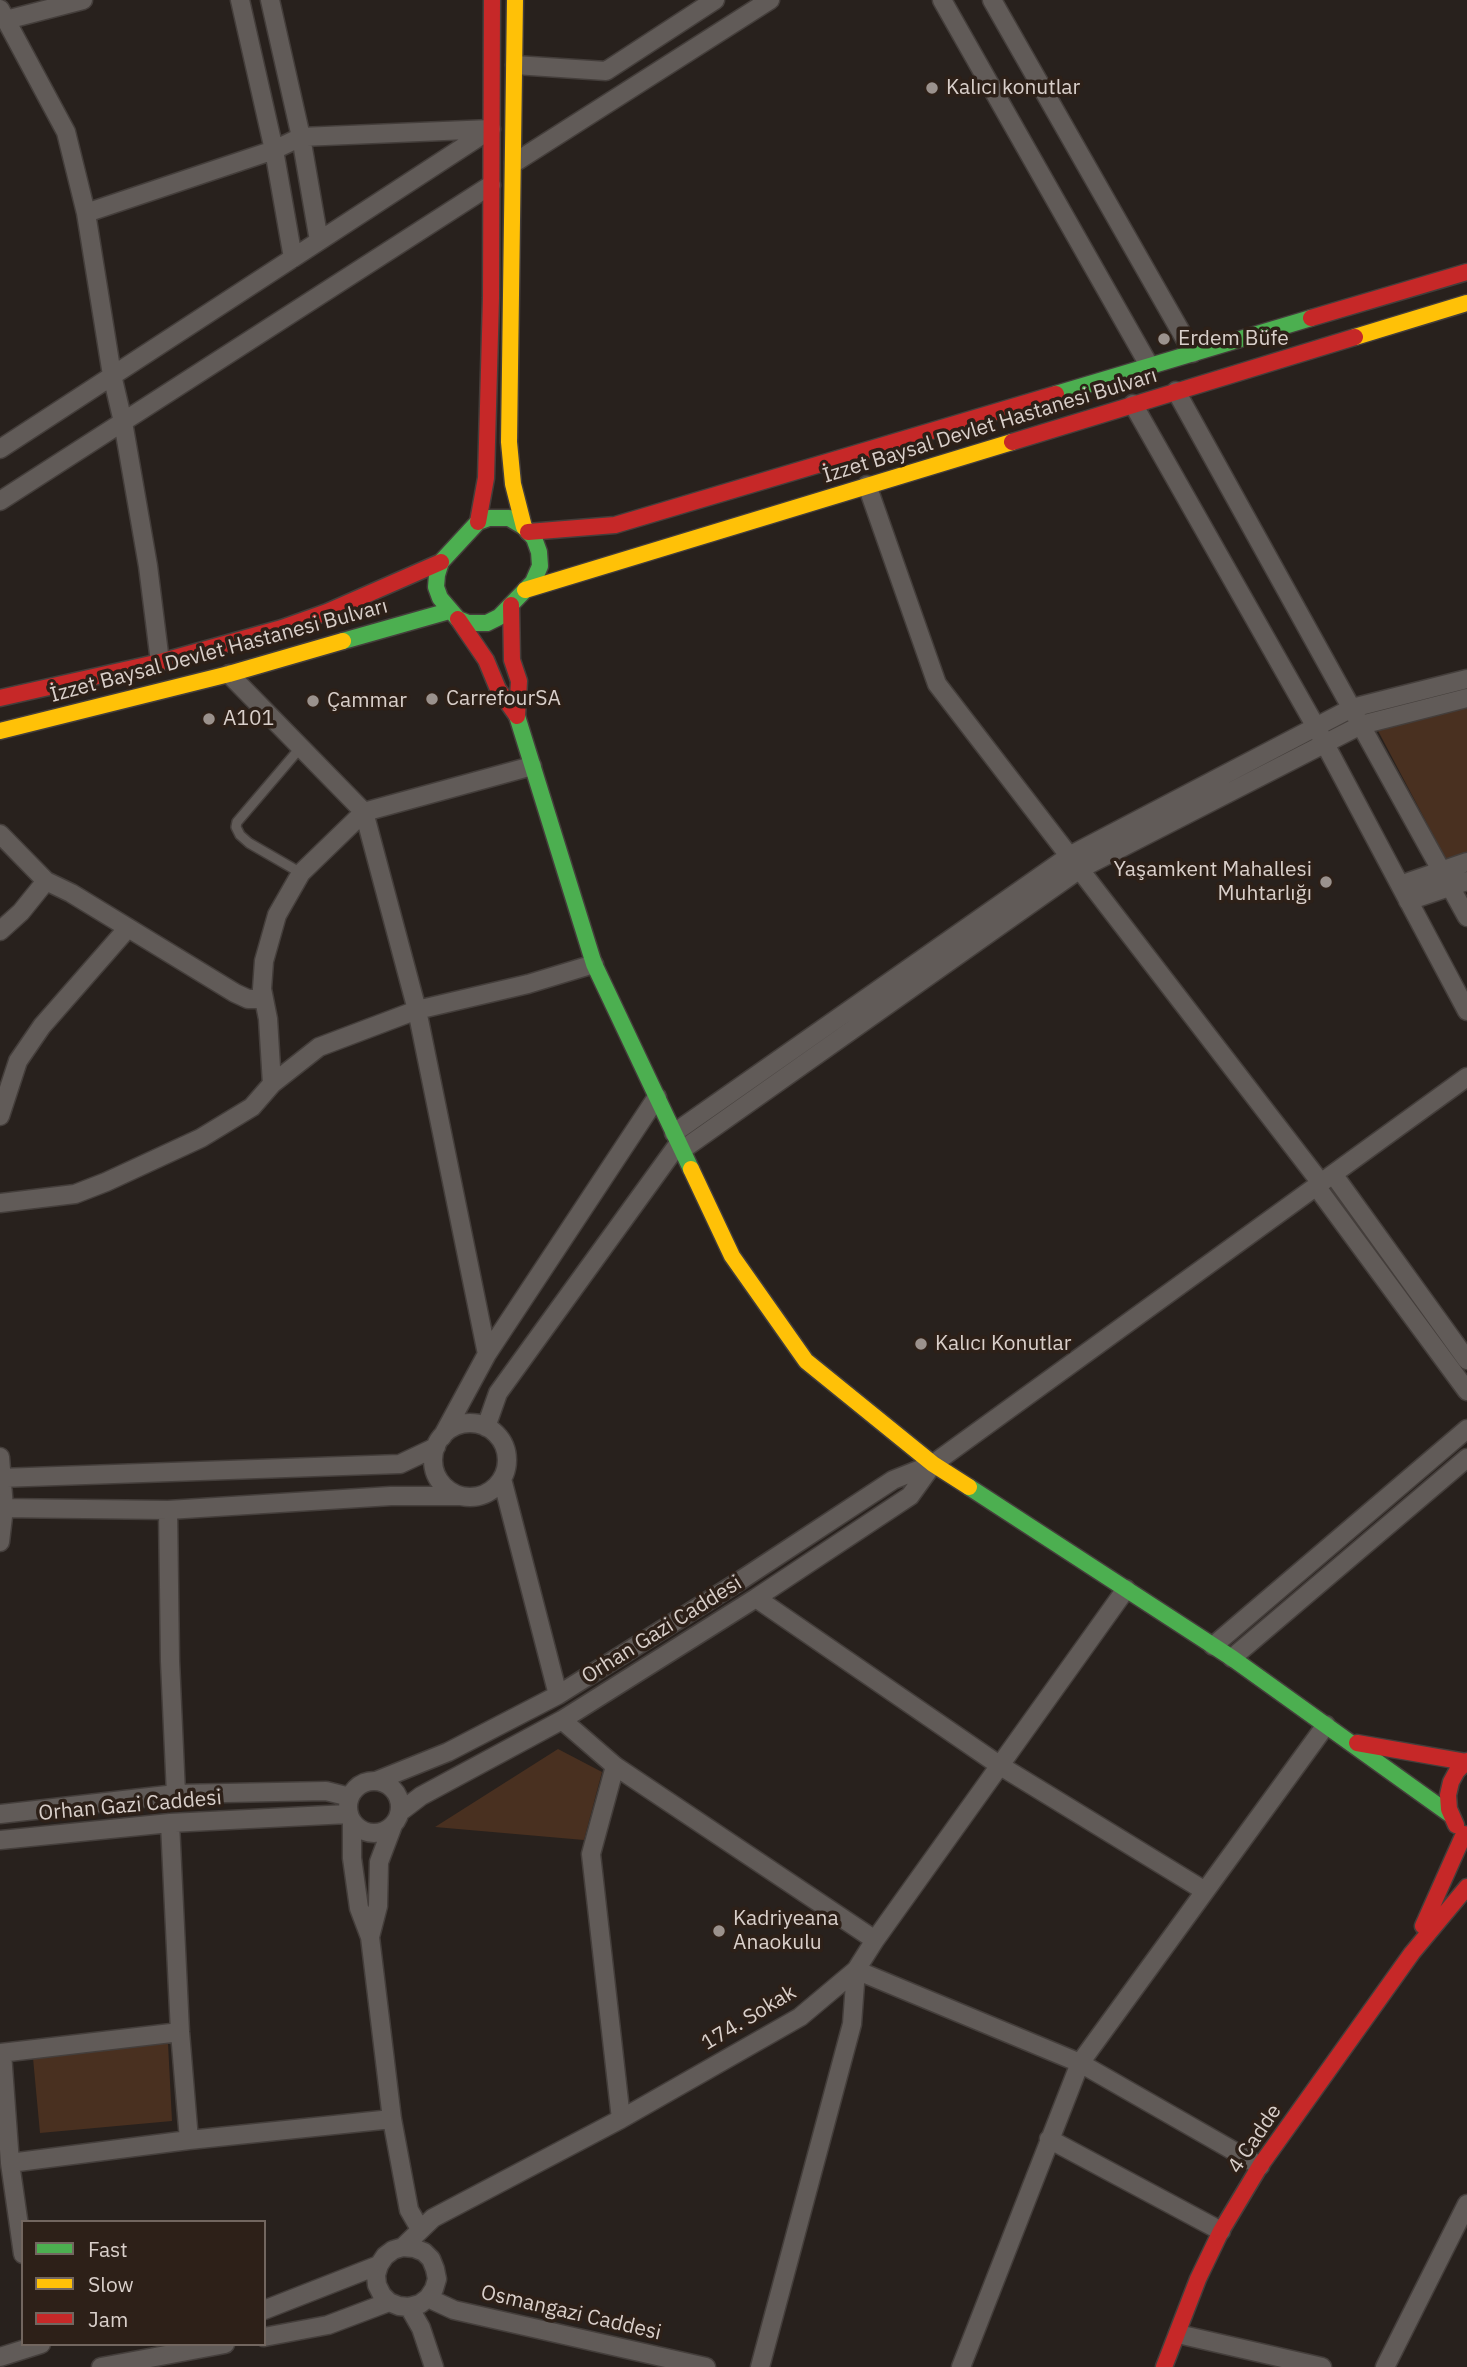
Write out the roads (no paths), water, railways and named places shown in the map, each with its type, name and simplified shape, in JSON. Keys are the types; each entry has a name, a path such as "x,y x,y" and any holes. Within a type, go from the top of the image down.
{"main road":[{"path":"478,522 486,478 491,298 492,0"},
{"path":"515,0 509,442 513,484 526,529"},
{"name":"İzzet Baysal Devlet Hastanesi Bulvarı","path":"526,529 572,530 615,525 1467,272"},
{"name":"İzzet Baysal Devlet Hastanesi Bulvarı","path":"525,590 1467,303"},
{"name":"İzzet Baysal Devlet Hastanesi Bulvarı","path":"0,698 160,662 304,620 441,562 478,522 489,518 509,518 526,529 534,538 539,552 540,566 533,582 499,617 486,623 468,623 454,615 0,731"},
{"path":"441,562 436,587 440,598 486,660 498,689 517,716 594,964 732,1256 806,1361 933,1464 1232,1658 1451,1815"},
{"path":"511,605 512,660 519,681 517,716"},
{"path":"1352,1742 1467,1762"},
{"path":"1412,1953 1465,1835 1454,1823 1448,1794 1457,1771 1467,1762"},
{"path":"1412,1953 1467,1887"},
{"name":"4 Cadde","path":"1164,2367 1198,2279 1221,2231 1260,2166 1412,1953"}],"street":[{"path":"83,0 3,15 66,132 86,213 112,375 123,422 148,566 160,662"},
{"path":"240,0 274,149 293,258"},
{"path":"270,0 301,137 319,241"},
{"path":"515,65 606,71 715,0"},
{"path":"514,163 770,0"},
{"path":"942,0 1150,367"},
{"path":"992,0 1194,353"},
{"path":"86,213 274,149 301,137 491,129"},
{"path":"0,449 491,129"},
{"path":"0,500 491,185"},
{"path":"1176,391 1361,725 1453,880 1467,917"},
{"path":"1133,404 1325,743 1467,1011"},
{"path":"867,485 937,684 1323,1181 1467,1360"},
{"path":"229,674 364,812 417,1010 487,1354"},
{"path":"486,1427 498,1392 678,1142 1074,862 1352,708 1467,679"},
{"path":"1074,862 1361,725 1467,698"},
{"path":"272,1084 268,1019 262,989 264,961 277,915 301,873 364,812 532,766"},
{"path":"0,834 46,881 71,893 235,993 248,999 264,999"},
{"path":"1404,893 1453,880 1467,862"},
{"path":"0,931 21,912 46,881"},
{"path":"0,1116 18,1061 42,1026 127,929"},
{"path":"0,1203 75,1194 201,1138 252,1107 272,1084 319,1047 417,1010 528,984 594,964"},
{"path":"420,2229 409,2210 392,2119 370,1937 359,1908 352,1858 350,1811 360,1785 448,1752 558,1695 894,1480 933,1464 1467,1077"},
{"path":"459,1496 448,1490 435,1471 433,1458 439,1442 487,1354 657,1097"},
{"path":"1323,1181 1467,1391"},
{"path":"0,1478 400,1464 439,1442 451,1429 462,1424 486,1427 496,1433 507,1455 502,1479 484,1495 471,1497 391,1496 168,1510 2,1508"},
{"path":"1213,1646 1467,1429"},
{"path":"0,1457 0,1542"},
{"path":"1232,1658 1467,1458"},
{"name":"Orhan Gazi Caddesi","path":"396,1819 421,1796 562,1720 757,1598 910,1496 933,1464"},
{"path":"502,1479 558,1695"},
{"path":"168,1510 170,1661 176,1794"},
{"name":"174. Sokak","path":"403,2247 433,2218 621,2119 800,2017 856,1970 1126,1589"},
{"path":"757,1598 999,1765 1205,1891"},
{"path":"562,1720 615,1766 875,1940"},
{"path":"961,2367 1080,2063 1326,1725"},
{"path":"615,1766 591,1854 621,2119"},
{"path":"370,1937 378,1906 379,1862 396,1819 397,1795 384,1783 376,1781"},
{"path":"0,1814 176,1794 326,1791 350,1811 357,1828 380,1833 396,1819"},
{"name":"Orhan Gazi Caddesi","path":"0,1840 170,1823 350,1811"},
{"path":"170,1823 180,2032 189,2140"},
{"path":"760,2367 852,2024 856,1970 1080,2063 1260,2166"},
{"path":"21,2240 10,2163 1,2053 180,2032"},
{"path":"10,2163 189,2140 392,2119"},
{"path":"1049,2139 1221,2231"},
{"path":"1385,2367 1467,2204"},
{"path":"403,2247 424,2252 435,2269 434,2289 428,2298 410,2307 389,2302 377,2285 379,2264 393,2250 403,2247"},
{"path":"266,2309 379,2264"},
{"name":"Osmangazi Caddesi","path":"428,2298 467,2313 706,2367"},
{"path":"266,2337 328,2325 389,2302"},
{"path":"410,2307 421,2328 434,2367"},
{"path":"1178,2334 1322,2367"},
{"path":"0,2357 32,2346"},
{"path":"101,2367 214,2346"}],"lane":[{"path":"301,747 237,822 236,827 249,843 301,873"}],"place":[{"name":"Kalıcı konutlar","path":"932,88"},
{"name":"Erdem Büfe","path":"1164,339"},
{"name":"CarrefourSA","path":"432,699"},
{"name":"Çammar","path":"313,701"},
{"name":"A101","path":"209,719"},
{"name":"Yaşamkent Mahallesi Muhtarlığı","path":"1326,882"},
{"name":"Kalıcı Konutlar","path":"921,1344"},
{"name":"Kadriyeana Anaokulu","path":"719,1931"}]}
